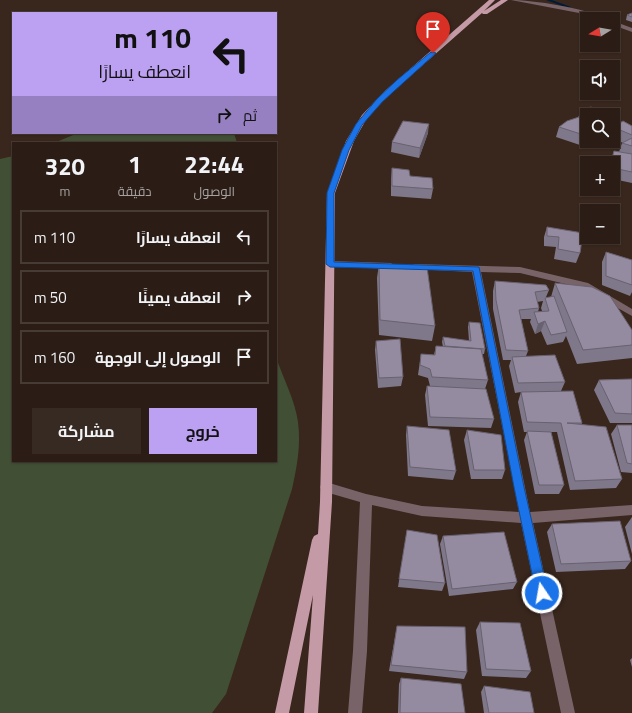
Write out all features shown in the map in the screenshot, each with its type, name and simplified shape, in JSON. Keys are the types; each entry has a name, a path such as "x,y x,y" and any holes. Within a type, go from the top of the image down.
{"main road":[{"path":"311,713 326,502 331,193 346,150 359,124 380,100 400,81 466,25 492,0"},
{"path":"466,25 505,0"},
{"path":"282,713 326,502"}],"street":[{"path":"514,0 581,12"},
{"path":"558,0 581,12"},
{"path":"620,26 632,30"},
{"path":"330,264 520,270 584,285 632,313"},
{"path":"476,269 525,518 568,713"},
{"path":"326,487 366,499 422,511 525,518 632,510"},
{"path":"355,713 360,651 366,499"}],"green space":[{"path":"76,134 234,134 237,142 56,142"},
{"path":"12,156 12,462 277,462 277,360 292,397 298,422 299,448 292,489 226,694 212,713 0,713 0,159"}],"building":[{"path":"580,117 580,134 559,127 567,121"},
{"path":"403,121 429,124 420,148 392,142"},
{"path":"623,121 632,126 632,135 620,130 620,123"},
{"path":"632,138 632,146 622,143"},
{"path":"614,151 632,154 632,172 620,169 620,156 613,156"},
{"path":"392,168 409,170 410,176 432,178 433,189 392,186"},
{"path":"547,227 580,232 580,244 581,244 580,253 558,249 559,237 547,236"},
{"path":"606,252 632,260 632,285 606,276"},
{"path":"379,264 427,267 435,326 380,320"},
{"path":"495,281 546,285 549,290 535,292 539,308 519,310 528,351 506,350 496,300"},
{"path":"555,283 592,287 610,296 632,330 632,345 583,350"},
{"path":"554,296 567,332 551,335 545,321 538,324 534,312 549,311 545,298"},
{"path":"469,322 480,323 485,349 445,346 443,337 471,341"},
{"path":"400,339 403,377 379,378 376,341"},
{"path":"436,346 481,349 488,380 432,377 430,369 420,365 421,354 435,355"},
{"path":"555,355 565,382 518,383 512,357"},
{"path":"632,379 632,414 615,413 599,380"},
{"path":"427,386 486,389 494,419 430,417"},
{"path":"573,391 582,423 567,423 606,427 622,479 575,481 561,423 527,422 521,392"},
{"path":"617,425 632,425 632,464 627,463"},
{"path":"407,426 449,430 456,471 410,467"},
{"path":"467,430 501,435 505,470 474,470"},
{"path":"527,431 551,432 564,485 539,485"},
{"path":"620,521 631,561 561,564 552,524"},
{"path":"407,530 437,535 445,583 399,579"},
{"path":"504,532 517,582 452,589 443,536"},
{"path":"480,622 520,623 531,671 486,669"},
{"path":"397,626 465,627 467,672 391,665"},
{"path":"401,678 461,684 465,713 400,713"},
{"path":"484,686 530,692 534,713 489,713"}],"waterway":[{"path":"548,0 569,7"}],"route":[{"path":"433,53 380,100 359,124 346,150 331,193 330,264 476,269 519,487 542,593"}]}
